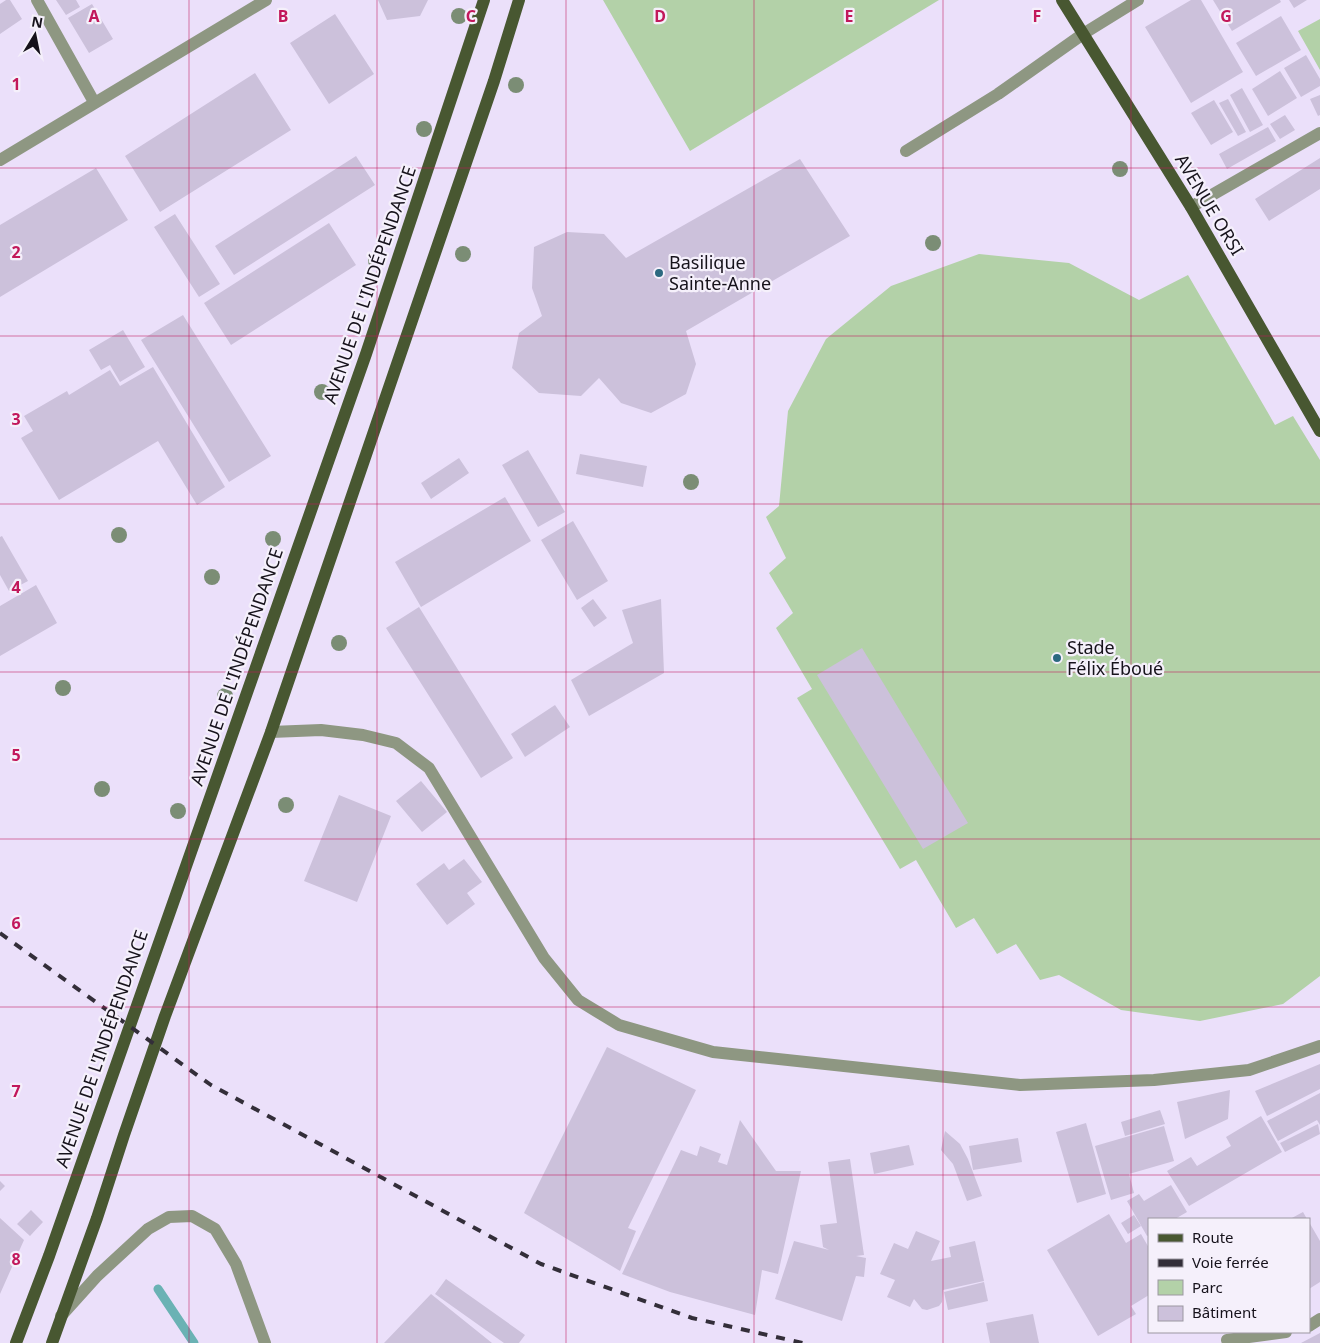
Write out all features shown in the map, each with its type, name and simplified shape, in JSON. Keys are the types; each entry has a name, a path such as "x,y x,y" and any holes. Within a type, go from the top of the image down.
{"main road":[{"name":"AVENUE DE L'INDÉPENDANCE","path":"16,1343 49,1256 366,354 484,0"},
{"path":"52,1343 166,1016 271,732 494,82 519,0"},
{"name":"AVENUE ORSI","path":"1062,0 1191,207 1320,431"}],"street":[{"path":"37,0 94,102"},
{"path":"0,160 266,0"},
{"path":"906,151 998,94 1083,34 1138,0"},
{"path":"1191,207 1320,133"},
{"path":"271,732 321,730 363,735 396,743 429,768 544,958 578,1000 619,1025 713,1052 1020,1085 1154,1080 1249,1070 1320,1046"},
{"path":"61,1316 97,1276 148,1229 169,1217 192,1216 215,1228 236,1264 265,1343"},
{"path":"1227,1340 1279,1333"}],"green space":[{"path":"603,0 939,0 690,151"},
{"path":"1320,19 1320,70 1298,31"},
{"name":"Stade Félix Éboué","path":"979,254 1069,263 1139,300 1188,275 1275,425 1293,416 1320,460 1320,976 1283,1004 1200,1021 1121,1010 1059,975 1040,980 1016,944 997,954 974,918 956,928 916,860 900,869 797,698 812,689 776,628 793,613 769,573 786,558 766,517 779,506 788,411 826,339 891,286"}],"building":[{"path":"10,0 22,19 0,34 0,4"},
{"path":"56,0 76,0 80,7 66,15"},
{"path":"378,0 428,0 420,16 387,20"},
{"path":"1191,0 1201,0 1243,72 1191,103 1145,27"},
{"path":"1213,0 1280,0 1281,2 1232,31"},
{"path":"1289,0 1307,0 1294,8"},
{"path":"92,4 113,39 89,53 68,18"},
{"path":"335,14 374,74 329,104 290,43"},
{"path":"1281,16 1301,50 1256,76 1236,43"},
{"path":"1306,55 1320,79 1320,86 1301,97 1284,68"},
{"path":"1280,71 1297,98 1268,116 1252,89"},
{"path":"255,73 291,130 160,212 125,156"},
{"path":"1242,88 1263,125 1250,132 1230,95"},
{"path":"1320,95 1320,115 1318,116 1310,99"},
{"path":"1228,99 1246,132 1238,136 1219,103"},
{"path":"1214,100 1233,132 1211,145 1191,113"},
{"path":"1285,115 1295,130 1280,139 1270,124"},
{"path":"1268,127 1276,141 1227,169 1219,154"},
{"path":"356,156 375,185 234,275 215,246"},
{"path":"1320,158 1320,189 1269,221 1255,199"},
{"name":"Basilique Sainte-Anne","path":"800,159 850,236 686,331 696,364 686,394 651,413 621,403 599,378 581,396 539,393 512,368 519,333 542,316 532,288 534,247 567,232 604,234 626,258"},
{"path":"96,168 128,220 0,297 0,225"},
{"path":"175,214 220,284 199,297 154,227"},
{"path":"329,223 356,265 231,345 204,303"},
{"path":"183,315 271,456 229,482 141,340"},
{"path":"123,330 145,367 120,382 110,365 101,370 89,350"},
{"path":"153,367 225,487 197,505 158,441 59,500 21,438 33,431 24,416 67,391 69,395 110,370 120,386"},
{"path":"528,450 565,512 538,527 502,465"},
{"path":"580,454 647,466 643,487 576,474"},
{"path":"459,458 469,473 431,499 421,483"},
{"path":"505,497 531,541 421,607 395,562"},
{"path":"573,521 608,581 577,600 541,540"},
{"path":"2,536 28,581 9,591 0,575 0,537"},
{"path":"36,585 57,623 0,656 0,606"},
{"path":"593,599 607,618 594,627 581,608"},
{"path":"661,599 664,673 589,716 571,680 633,643 622,610"},
{"path":"419,607 513,758 481,778 386,628"},
{"path":"862,648 968,823 923,849 817,675"},
{"path":"555,705 570,727 525,757 511,734"},
{"path":"421,781 447,812 422,832 396,801"},
{"path":"339,795 391,816 357,902 304,881"},
{"path":"464,859 482,882 467,893 475,904 447,925 416,884 444,863 449,870"},
{"path":"607,1047 696,1090 628,1228 636,1231 620,1271 524,1213"},
{"path":"1320,1064 1320,1089 1267,1116 1255,1091"},
{"path":"1230,1090 1228,1119 1185,1139 1177,1102"},
{"path":"1320,1093 1320,1125 1317,1120 1278,1141 1267,1121"},
{"path":"1160,1110 1165,1124 1125,1136 1121,1122"},
{"path":"1261,1116 1282,1152 1189,1206 1167,1171 1191,1157 1197,1166 1231,1146 1226,1137"},
{"path":"740,1120 776,1171 801,1171 778,1274 762,1270 755,1315 670,1292 622,1274 681,1150 697,1156 700,1146 721,1154 718,1162 727,1165"},
{"path":"1086,1123 1106,1194 1077,1203 1056,1132"},
{"path":"1318,1124 1320,1134 1285,1152 1280,1143"},
{"path":"1164,1126 1174,1161 1129,1174 1134,1193 1111,1200 1095,1146"},
{"path":"945,1131 960,1144 968,1159 982,1196 967,1201 953,1164 941,1150"},
{"path":"1018,1138 1022,1162 973,1170 969,1146"},
{"path":"909,1145 914,1165 874,1174 870,1153"},
{"path":"850,1159 864,1255 856,1256 866,1258 864,1277 856,1276 842,1321 775,1299 794,1241 829,1250 823,1247 820,1225 837,1223 828,1162"},
{"path":"0,1181 5,1186 0,1191"},
{"path":"1171,1185 1187,1212 1177,1218 1148,1218 1147,1236 1127,1201 1139,1194 1144,1201"},
{"path":"31,1210 43,1222 30,1236 17,1224"},
{"path":"1303,1212 1306,1218 1292,1218"},
{"path":"1109,1214 1126,1243 1141,1234 1148,1246 1148,1296 1131,1306 1136,1314 1098,1336 1047,1250"},
{"path":"1134,1215 1141,1226 1128,1234 1121,1223"},
{"path":"0,1218 24,1240 0,1294"},
{"path":"1310,1224 1320,1241 1320,1282 1310,1288"},
{"path":"916,1231 940,1241 931,1261 951,1257 949,1247 975,1241 984,1281 943,1290 942,1302 939,1306 927,1310 922,1309 914,1299 910,1307 887,1297 895,1280 880,1274 894,1243 908,1249"},
{"path":"446,1279 525,1335 519,1343 504,1343 435,1294"},
{"path":"984,1282 988,1301 948,1310 944,1292"},
{"path":"431,1294 492,1343 384,1343"},
{"path":"1033,1314 1039,1343 990,1343 986,1323"},
{"path":"1320,1333 1320,1343 1301,1343"}],"waterway":[{"path":"158,1289 194,1343"}],"railway":[{"path":"0,933 211,1085 541,1264 692,1318 803,1343"}],"place":[{"name":"Basilique Sainte-Anne","path":"659,273"},
{"name":"Stade Félix Éboué","path":"1057,658"}]}
